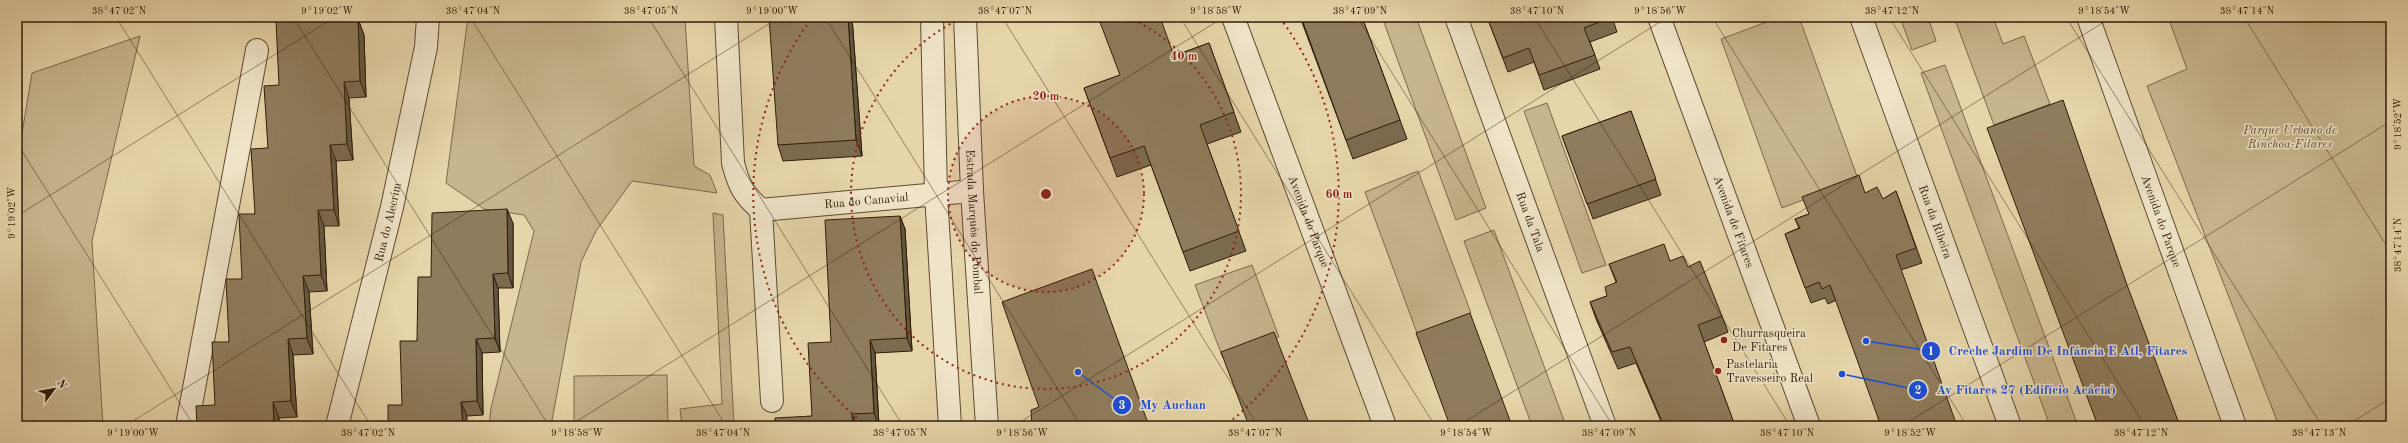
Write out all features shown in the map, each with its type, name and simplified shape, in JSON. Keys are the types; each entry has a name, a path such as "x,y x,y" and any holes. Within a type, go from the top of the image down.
{"street":[{"name":"Rua do Alecrim","path":"337,426 392,207 426,47 428,17"},
{"path":"726,17 733,163 739,185 748,199 762,210 772,401"},
{"path":"932,17 936,194 950,426"},
{"name":"Estrada Marquês de Pombal","path":"965,17 972,191 986,426"},
{"name":"Avenida do Parque","path":"1233,17 1385,426"},
{"name":"Rua da Tala","path":"1456,17 1605,426"},
{"name":"Avenida de Fitares","path":"1659,17 1809,426"},
{"name":"Rua da Ribeira","path":"1861,17 2010,426"},
{"name":"Avenida do Parque","path":"2088,17 2235,426"},
{"path":"187,426 257,50"},
{"name":"Rua do Canavial","path":"762,210 972,191"}],"green space":[{"path":"468,17 685,17 694,166 710,175 717,193 632,181 596,231 581,262 551,426 489,426 491,408 534,231 524,215 484,209 446,183"},
{"path":"1382,17 1416,17 1486,208 1456,220"},
{"path":"1780,17 1799,17 1858,179 1782,208 1721,39"},
{"path":"1900,17 1928,17 1936,41 1912,50"},
{"path":"1954,17 1993,17 2003,44 2024,36 2050,104 1994,125"},
{"name":"Parque Urbano de Rinchoa-Fitares","path":"2168,17 2391,17 2391,426 2279,426 2147,86 2187,69"},
{"path":"140,36 92,241 103,426 17,426 17,163 32,73"},
{"path":"1945,65 2078,426 2050,426 1921,73"},
{"path":"1547,103 1606,265 1582,273 1524,111"},
{"path":"1418,171 1471,313 1417,333 1365,192"},
{"path":"713,213 723,215 734,426 682,426 680,409 722,404"},
{"path":"1494,230 1566,426 1532,426 1464,241"},
{"path":"1252,265 1279,337 1223,358 1195,285"},
{"path":"667,375 668,426 574,426 574,376"}],"building":[{"path":"769,17 848,17 856,140 778,145"},
{"path":"1098,17 1160,17 1174,56 1209,43 1234,112 1200,125 1239,231 1183,252 1144,146 1110,158 1084,88 1120,75"},
{"path":"1301,17 1362,17 1400,120 1346,140"},
{"path":"1487,17 1612,17 1584,28 1595,55 1539,75 1529,48 1503,58"},
{"path":"358,19 360,81 344,82 347,144 330,145 334,210 318,210 321,275 303,276 307,338 288,339 291,401 273,402 274,426 197,426 196,406 215,405 212,342 229,342 226,279 242,279 239,214 255,214 251,149 268,148 264,86 279,85 276,21"},
{"path":"2063,100 2127,285 2180,426 2098,426 1987,128"},
{"path":"1631,111 1656,179 1587,204 1562,136"},
{"path":"1859,175 1865,193 1877,187 1883,199 1896,191 1916,248 1896,255 1957,426 1881,426 1830,285 1822,289 1819,282 1805,288 1785,234 1800,228 1795,219 1809,214 1802,197"},
{"path":"507,209 508,273 493,274 495,338 476,339 477,401 461,402 463,426 388,426 388,405 402,405 400,341 417,341 418,277 431,277 432,213"},
{"path":"900,216 907,338 870,340 874,413 852,414 853,426 775,426 775,418 812,416 808,343 831,342 825,220"},
{"path":"1664,244 1670,261 1683,256 1688,267 1700,261 1722,316 1698,325 1735,426 1664,426 1630,347 1612,352 1590,302 1607,296 1605,287 1617,282 1609,264"},
{"path":"1092,269 1149,426 1032,426 1031,410 1039,407 1002,302"},
{"path":"1470,313 1512,426 1450,426 1416,333"},
{"path":"1274,332 1310,426 1249,426 1221,352"}],"place":[{"name":"Churrasqueira De Fitares","path":"1724,340"},
{"name":"Creche Jardim De Infáncia E Atl, Fitares","path":"1866,341"},
{"name":"Pastelaria Travesseiro Real","path":"1718,371"},
{"name":"My Auchan","path":"1078,372"},
{"name":"Av Fitares 27 (Edifício Acácia)","path":"1842,374"}]}
